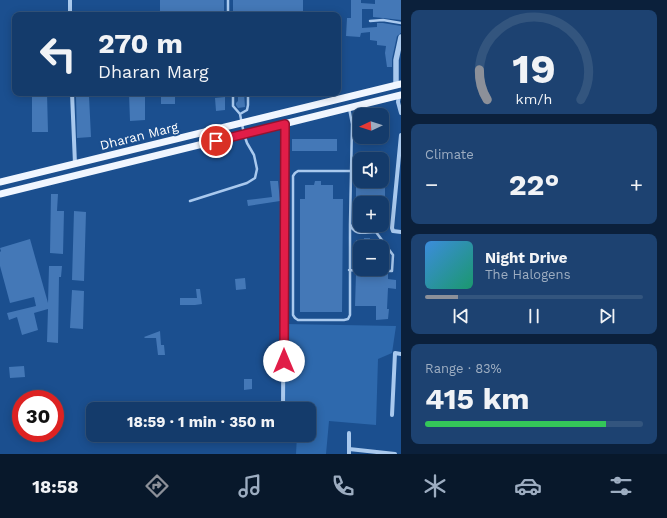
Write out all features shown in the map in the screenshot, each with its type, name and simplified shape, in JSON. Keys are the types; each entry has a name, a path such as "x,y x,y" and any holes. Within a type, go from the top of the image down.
{"main road":[{"name":"Dharan Marg","path":"0,182 399,84"},
{"name":"Dharan Marg","path":"0,194 400,95"}],"street":[{"path":"70,0 70,12"},
{"path":"399,84 396,82 396,60 401,37"},
{"path":"400,95 401,113"},
{"path":"72,96 75,164"},
{"path":"283,402 285,124"},
{"path":"401,135 392,228 393,231 401,232"},
{"path":"392,415 395,353 401,354"},
{"path":"349,433 349,452 395,454"}],"lane":[{"path":"228,0 228,12"},
{"path":"370,21 383,20 401,23"},
{"path":"190,201 247,183 255,178 257,169 254,155 244,134 240,114 233,106 232,96"},
{"path":"240,114 247,110 248,96"},
{"path":"349,108 352,124 349,270 350,315 348,319 344,320 298,320 293,314 293,176 298,171 351,171"},
{"path":"349,270 392,270 393,255 376,232 358,233 352,230 350,224"}],"shaded area":[{"path":"285,324 396,326 392,353 378,359 376,425 329,421 326,454 296,454 297,442 316,442 316,402 284,402"}],"building":[{"path":"160,0 224,0 224,12 160,12"},
{"path":"233,0 303,0 303,12 233,12"},
{"path":"351,0 361,0 361,3 375,4 375,0 401,0 401,20 373,17 373,9 362,9 362,28 377,27 377,23 401,26 401,33 397,36 392,59 392,67 387,67 385,53 386,46 377,45 377,41 370,40 370,32 361,33 360,37 346,36 347,18 351,18"},
{"path":"32,96 47,96 48,132 32,132"},
{"path":"76,96 89,96 91,137 77,138"},
{"path":"129,96 145,96 145,120 130,121"},
{"path":"161,96 175,96 175,104 161,104"},
{"path":"238,96 244,96 245,107 238,108 236,103 238,101"},
{"path":"225,97 225,110 216,111 215,98"},
{"path":"292,139 337,139 337,151 292,151"},
{"path":"270,181 278,181 280,201 248,206 247,200 272,197"},
{"path":"315,181 321,181 321,185 333,185 333,199 343,199 342,312 300,312 300,199 305,199 305,185 314,185"},
{"path":"356,188 385,188 385,196 356,196"},
{"path":"51,194 58,194 57,211 64,211 63,254 50,253"},
{"path":"74,211 86,212 84,281 72,280"},
{"path":"364,238 370,238 370,240 364,240"},
{"path":"30,239 48,303 49,266 62,266 61,277 59,277 58,343 47,342 48,309 34,313 38,330 22,335 17,317 9,320 7,313 36,306 34,297 10,303 0,266 0,248"},
{"path":"356,276 388,276 388,279 396,280 396,289 388,288 388,319 376,320 376,306 355,306"},
{"path":"245,278 246,289 236,290 235,279"},
{"path":"196,289 200,289 202,304 180,305 180,298 197,298"},
{"path":"72,290 84,291 83,329 70,328"},
{"path":"160,331 161,345 164,345 165,355 158,355 156,338 144,337"},
{"path":"24,366 25,377 10,378 9,367"},
{"path":"244,379 252,379 252,389 244,390"}],"route":[{"path":"216,141 285,124 283,271 284,361"}]}
